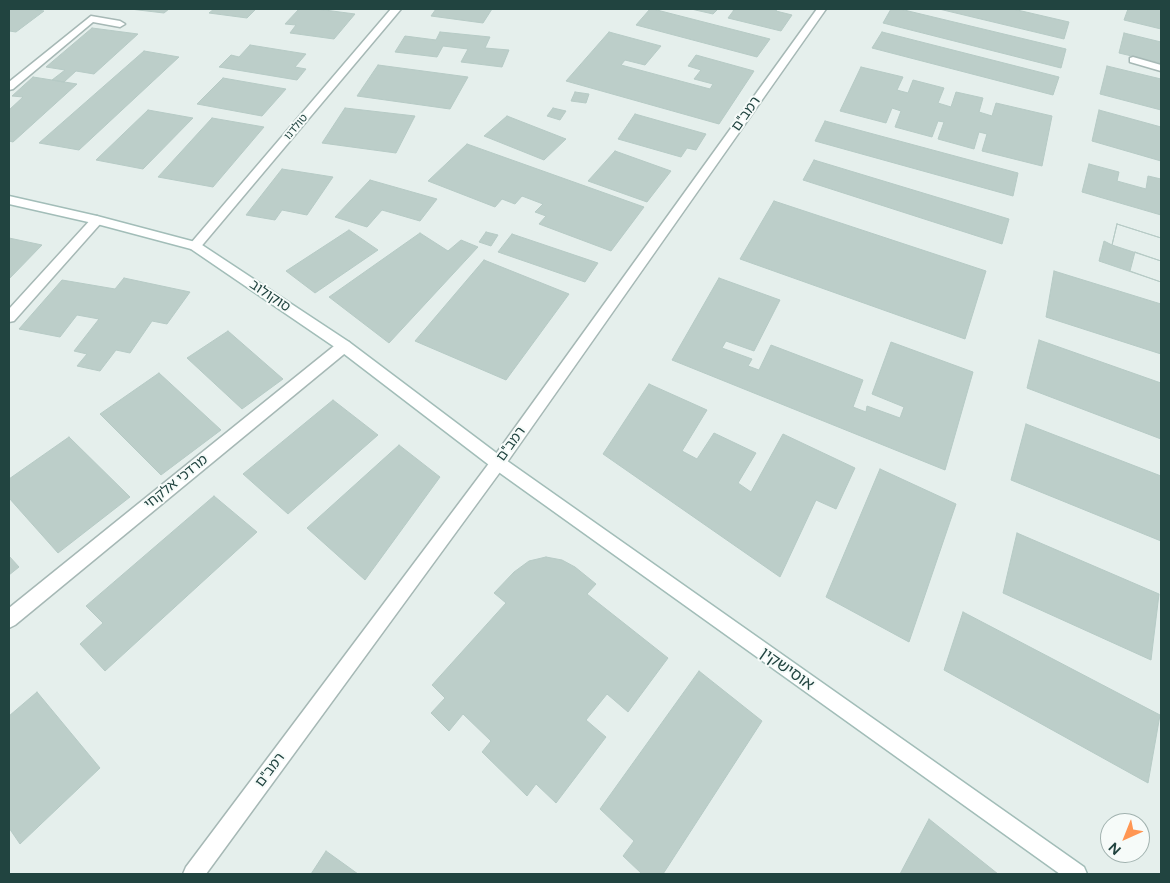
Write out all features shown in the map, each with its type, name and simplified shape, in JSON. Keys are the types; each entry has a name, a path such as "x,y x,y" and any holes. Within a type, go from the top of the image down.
{"street":[{"name":"טולדנו","path":"195,246 396,9"},
{"name":"רמב\"ם","path":"193,874 498,463 821,9"},
{"path":"9,87 91,19 120,24"},
{"path":"1132,60 1161,68"},
{"name":"סוקולוב","path":"9,200 97,220 195,246 344,346 498,463"},
{"path":"9,317 97,220"},
{"name":"מרדכי אלקחי","path":"9,618 344,346"},
{"name":"אוסישקין","path":"498,463 1077,874"}],"building":[{"path":"9,9 44,11 16,32 9,31"},
{"path":"130,9 169,9 164,13"},
{"path":"214,9 256,9 247,18 209,13"},
{"path":"299,9 317,9 355,14 334,39 290,33 296,25 285,24"},
{"path":"436,9 492,9 483,23 431,16"},
{"path":"650,9 770,39 757,57 636,25"},
{"path":"691,9 718,9 713,14"},
{"path":"729,9 777,9 776,11 792,15 781,31 728,18 734,10"},
{"path":"891,9 900,9 1066,49 1061,68 883,23"},
{"path":"939,9 1013,9 1069,22 1064,39"},
{"path":"1128,9 1161,9 1161,29 1124,20"},
{"path":"92,28 138,34 94,74 76,71 64,82 52,80 65,70 46,67"},
{"path":"440,32 490,37 485,48 509,50 502,67 461,62 468,49 443,46 437,57 395,52 405,36 436,40"},
{"path":"609,32 661,46 645,65 625,60 621,65 710,89 713,84 694,79 701,70 688,66 696,55 754,71 719,124 566,81"},
{"path":"882,32 1059,77 1053,95 872,48"},
{"path":"1124,33 1161,42 1161,63 1119,53"},
{"path":"250,45 306,54 295,67 306,69 297,80 219,67 231,55 239,57"},
{"path":"144,51 179,57 79,150 39,143"},
{"path":"378,65 468,77 450,109 357,96"},
{"path":"1107,66 1161,79 1161,110 1100,94"},
{"path":"861,67 903,77 897,90 908,93 913,80 944,88 938,103 951,107 956,92 983,98 979,112 992,116 996,103 1052,116 1042,166 982,151 987,134 979,132 974,149 938,139 944,122 938,121 932,137 895,127 901,111 892,108 886,123 840,111"},
{"path":"33,77 77,84 13,142 9,141 9,110 23,97 12,96"},
{"path":"223,78 286,89 262,116 197,104"},
{"path":"575,92 589,94 586,103 571,101"},
{"path":"345,108 415,116 396,153 322,143"},
{"path":"553,108 566,111 560,120 547,116"},
{"path":"148,110 193,118 143,169 96,160"},
{"path":"1099,110 1161,127 1161,161 1092,141"},
{"path":"635,114 706,134 696,150 687,148 681,157 618,139"},
{"path":"507,116 566,139 544,160 484,136"},
{"path":"212,118 264,127 213,187 158,177"},
{"path":"825,121 1018,173 1013,196 815,141"},
{"path":"467,144 644,207 611,251 539,224 546,216 535,212 543,204 522,196 515,204 502,199 495,207 428,181"},
{"path":"615,151 671,171 647,202 588,181"},
{"path":"814,160 1009,219 1002,244 803,180"},
{"path":"1089,164 1119,172 1117,181 1146,189 1148,176 1161,179 1161,215 1082,192"},
{"path":"282,169 333,177 307,215 282,210 275,220 246,215"},
{"path":"370,180 437,199 420,221 382,210 367,227 335,217"},
{"path":"774,201 986,271 965,339 740,259"},
{"path":"1117,224 1161,238 1161,282 1099,261 1104,241 1112,245"},
{"path":"1117,224 1161,238 1161,261 1112,245"},
{"path":"349,230 378,250 315,293 286,271"},
{"path":"486,232 498,235 491,246 479,242"},
{"path":"420,233 448,251 461,240 478,247 389,343 329,297"},
{"path":"512,234 598,263 585,282 498,252"},
{"path":"9,238 42,245 9,279"},
{"path":"1135,252 1161,261 1161,282 1130,271"},
{"path":"484,260 569,294 506,380 415,341"},
{"path":"1054,271 1161,304 1161,354 1046,317"},
{"path":"124,278 190,292 167,324 152,321 130,353 116,350 100,371 77,366 87,354 74,351 99,319 77,315 60,337 19,329 62,280 115,289"},
{"path":"719,278 780,300 754,351 726,341 722,348 752,359 748,366 759,370 771,345 863,380 853,407 866,412 867,406 900,418 904,407 872,394 891,342 973,372 945,470 672,360"},
{"path":"228,331 283,379 242,409 187,358"},
{"path":"1039,340 1161,383 1161,439 1027,388"},
{"path":"159,373 221,430 161,475 100,414"},
{"path":"649,384 707,410 682,451 697,459 714,433 756,453 738,483 751,492 783,434 855,468 836,509 816,500 780,577 603,454"},
{"path":"333,400 378,435 288,514 243,474"},
{"path":"1026,424 1161,476 1161,541 1011,480"},
{"path":"69,437 130,497 58,553 9,498 9,479"},
{"path":"399,445 440,477 365,580 307,528"},
{"path":"880,469 956,504 909,642 826,597"},
{"path":"214,496 257,532 105,671 80,644 103,623 86,606"},
{"path":"1017,533 1159,594 1151,660 1003,593"},
{"path":"9,556 19,567 9,575"},
{"path":"546,557 562,560 575,567 596,584 587,594 668,658 628,712 607,694 586,720 606,737 556,803 536,784 527,796 482,752 491,741 463,714 449,731 431,713 445,698 432,685 506,603 494,593 514,572 529,561"},
{"path":"963,612 1160,715 1148,783 944,670"},
{"path":"699,671 762,721 663,874 642,874 623,856 634,841 600,809"},
{"path":"37,692 100,768 20,844 9,828 9,716"},
{"path":"929,819 998,874 900,874"},
{"path":"326,851 358,874 311,874"}]}
